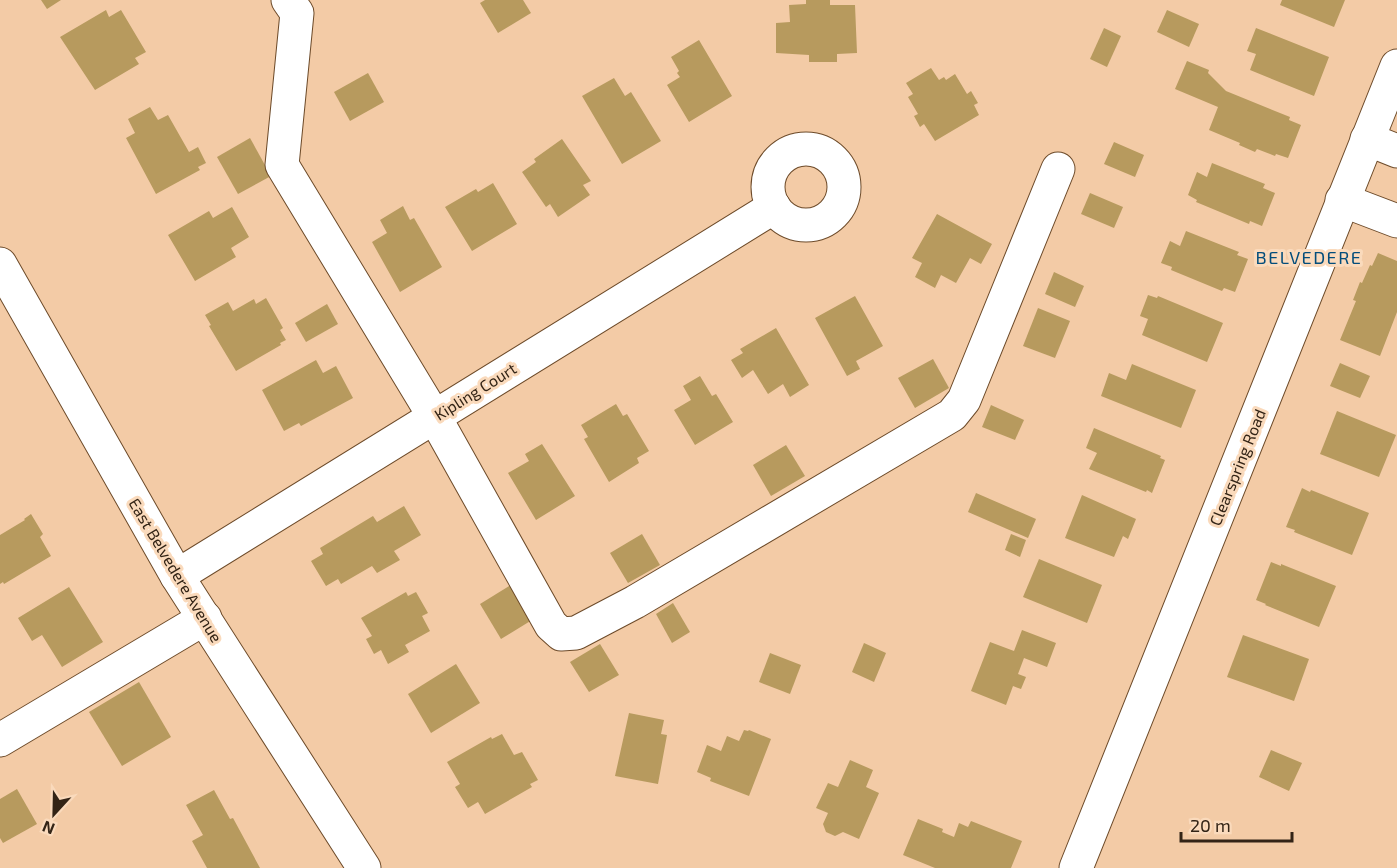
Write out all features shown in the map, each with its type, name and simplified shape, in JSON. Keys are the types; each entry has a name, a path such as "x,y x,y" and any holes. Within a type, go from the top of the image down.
{"street":[{"path":"288,0 297,13 282,165 434,416 551,625 561,634 576,633 635,602 952,415 964,400 1058,169"},
{"name":"Clearspring Road","path":"1077,868 1397,66"},
{"path":"1367,139 1397,151"},
{"path":"1342,200 1397,221"},
{"name":"Kipling Court","path":"177,576 774,207"},
{"name":"East Belvedere Avenue","path":"0,264 177,576 364,868"},
{"path":"0,740 204,618"}],"building":[{"path":"41,0 61,0 47,9"},
{"path":"485,0 523,0 531,13 498,33 480,3"},
{"path":"806,0 830,0 830,5 855,5 857,53 837,54 837,62 809,62 809,55 776,53 776,23 790,22 789,5 806,4"},
{"path":"1282,0 1345,0 1334,27 1280,5"},
{"path":"106,10 109,17 121,10 146,52 135,58 139,64 95,90 60,37"},
{"path":"1167,10 1199,24 1189,47 1157,32"},
{"path":"1104,28 1121,36 1107,67 1090,59"},
{"path":"1256,28 1329,57 1314,96 1250,70 1256,54 1247,51"},
{"path":"699,40 732,96 689,122 667,85 680,77 671,57"},
{"path":"1187,61 1209,70 1208,73 1226,91 1290,117 1289,120 1301,125 1288,158 1257,149 1255,152 1209,130 1218,107 1175,89"},
{"path":"931,68 939,80 944,77 946,80 955,74 967,94 971,91 978,103 974,105 979,115 935,141 924,124 920,127 914,116 918,114 908,97 913,94 906,83"},
{"path":"368,73 384,102 350,121 334,92"},
{"path":"614,78 625,96 631,92 661,141 622,164 582,96"},
{"path":"150,107 158,120 168,115 189,152 198,147 206,163 198,167 200,170 156,194 126,138 135,133 128,119"},
{"path":"250,138 271,176 238,194 217,157"},
{"path":"562,139 591,181 583,185 590,195 558,217 550,204 546,207 522,172 536,162 534,159"},
{"path":"1114,142 1144,155 1135,177 1104,164"},
{"path":"1212,163 1265,184 1263,188 1275,193 1262,226 1250,221 1249,224 1196,202 1197,200 1188,195 1197,172 1207,177"},
{"path":"493,183 517,224 472,251 445,207 476,189 478,192"},
{"path":"1090,193 1123,207 1114,228 1081,214"},
{"path":"403,206 410,220 414,218 442,267 400,292 372,242 387,233 380,220"},
{"path":"232,207 249,237 231,248 236,257 195,281 168,235 209,211 213,218"},
{"path":"937,214 992,244 981,264 970,258 956,283 941,275 935,288 915,277 922,263 912,258"},
{"path":"1186,231 1239,252 1237,255 1248,259 1235,292 1224,288 1222,291 1171,270 1172,267 1161,263 1170,241 1180,246"},
{"path":"1378,253 1397,261 1397,312 1380,356 1340,340 1356,301 1353,300 1360,282 1362,283"},
{"path":"1054,272 1084,286 1075,307 1045,294"},
{"path":"1148,295 1157,298 1158,296 1223,323 1207,362 1142,335 1148,319 1140,316"},
{"path":"855,296 883,346 856,361 860,369 847,376 815,318"},
{"path":"266,298 283,328 280,330 286,340 236,371 209,326 211,325 205,315 228,302 233,311 254,299 256,304"},
{"path":"327,304 338,324 306,342 295,323"},
{"path":"1038,308 1070,321 1055,358 1023,346"},
{"path":"776,328 809,385 790,397 783,384 768,394 753,370 742,378 731,360 743,353 740,349"},
{"path":"933,359 949,388 915,408 898,378"},
{"path":"316,360 323,373 336,366 353,398 301,426 299,423 284,431 262,390"},
{"path":"1340,363 1370,376 1360,398 1330,386"},
{"path":"1132,364 1196,390 1181,428 1101,396 1109,373 1126,380"},
{"path":"700,376 712,396 716,394 733,422 695,445 674,410 691,400 683,386"},
{"path":"616,404 623,416 627,414 649,451 637,458 639,463 609,482 584,439 588,437 581,425"},
{"path":"991,405 1024,420 1015,440 982,427"},
{"path":"1337,411 1396,435 1379,477 1320,454"},
{"path":"1094,428 1161,456 1160,458 1165,460 1152,493 1089,469 1097,453 1086,448"},
{"path":"542,444 575,496 536,520 508,473 529,461 525,454"},
{"path":"786,445 805,476 771,496 753,465"},
{"path":"1302,488 1369,513 1352,555 1286,527"},
{"path":"976,493 1036,519 1028,538 968,512"},
{"path":"1082,495 1136,519 1128,539 1123,536 1114,557 1065,538"},
{"path":"404,506 421,535 394,551 400,560 377,573 372,566 341,584 338,579 326,586 311,561 323,554 320,548 373,516 377,522"},
{"path":"31,514 43,534 40,537 51,556 4,584 3,582 0,584 0,535"},
{"path":"642,534 660,565 628,583 610,553"},
{"path":"1011,534 1026,540 1020,557 1005,550"},
{"path":"1039,559 1102,585 1087,623 1023,597"},
{"path":"1271,562 1336,586 1319,627 1256,600"},
{"path":"511,585 532,620 501,639 480,604"},
{"path":"69,587 103,642 62,667 42,635 32,641 18,618"},
{"path":"406,592 408,596 416,592 428,613 422,616 430,631 405,645 409,652 388,664 381,650 374,654 366,639 372,636 361,618"},
{"path":"673,603 690,632 672,643 656,614"},
{"path":"1022,630 1056,643 1047,667 1024,658 1018,674 1026,677 1021,689 1013,686 1006,705 971,691 990,642 1014,651"},
{"path":"1243,635 1309,659 1294,701 1227,677"},
{"path":"864,643 886,653 874,682 852,672"},
{"path":"600,644 619,675 589,692 570,662"},
{"path":"770,653 801,665 790,694 759,682"},
{"path":"456,664 480,703 431,733 408,694"},
{"path":"139,682 171,737 122,766 89,712"},
{"path":"629,713 664,720 661,734 667,735 658,784 615,776"},
{"path":"744,730 771,739 749,796 710,781 711,778 697,772 707,745 721,751 727,736 739,741"},
{"path":"502,734 514,755 522,752 538,780 530,784 532,787 485,814 478,802 468,808 455,787 460,784 447,762 491,737 492,739"},
{"path":"1271,750 1302,763 1289,791 1259,777"},
{"path":"850,760 873,770 866,787 879,793 859,839 843,832 835,836 826,832 823,824 828,813 816,808 828,783 838,787"},
{"path":"17,789 37,824 3,843 0,838 0,799"},
{"path":"214,790 230,819 233,818 260,868 207,868 192,841 203,835 186,805"},
{"path":"918,819 943,829 942,832 954,837 959,823 968,827 971,821 1022,841 1011,868 935,868 903,855"}],"district":[{"name":"BELVEDERE","path":"1309,257"}]}
